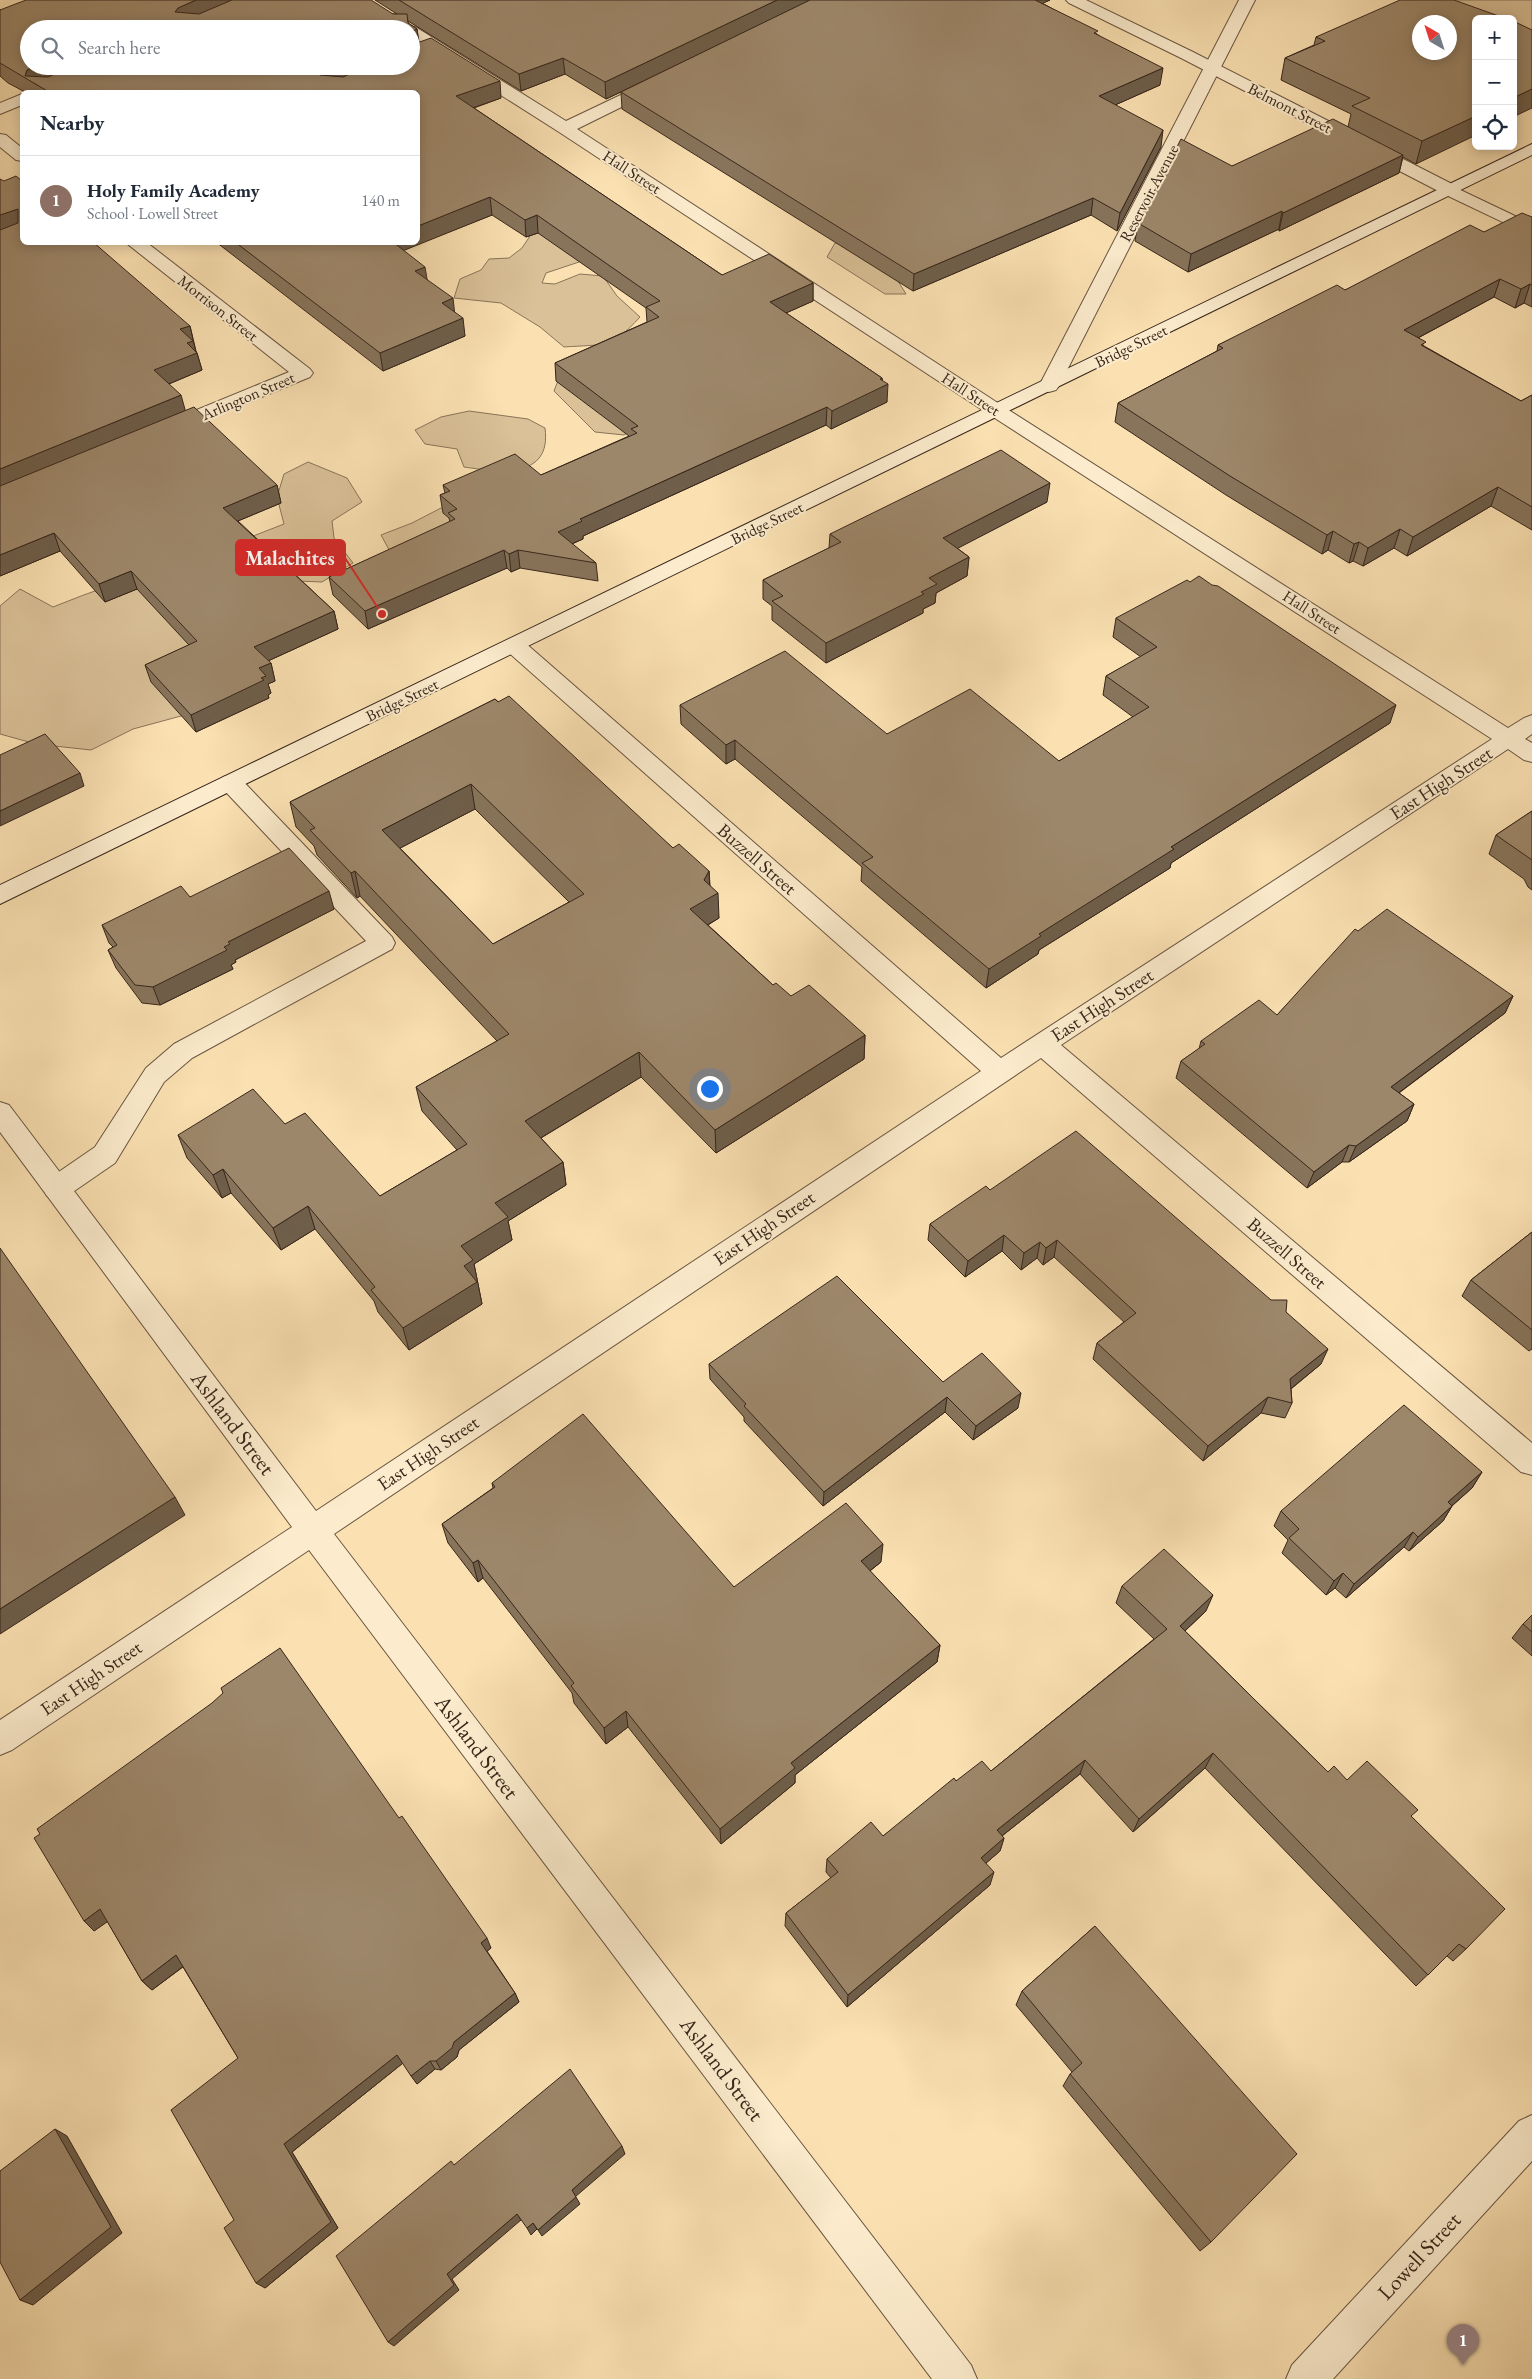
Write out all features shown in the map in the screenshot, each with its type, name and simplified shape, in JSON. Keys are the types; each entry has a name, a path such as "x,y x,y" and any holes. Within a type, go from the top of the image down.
{"street":[{"name":"Belmont Street","path":"1074,0 1215,62 1450,190 1532,231"},
{"name":"Reservoir Avenue","path":"1049,386 1247,0"},
{"name":"Hall Street","path":"420,43 427,50 565,128 997,411 1532,754"},
{"path":"565,128 664,80"},
{"path":"0,109 20,101"},
{"path":"0,139 20,154"},
{"name":"Bridge Street","path":"0,895 1049,386 1532,149"},
{"name":"Morrison Street","path":"138,245 302,373"},
{"name":"Arlington Street","path":"147,438 302,373"},
{"name":"Buzzell Street","path":"514,646 1000,1072"},
{"name":"East High Street","path":"0,1739 1042,1044 1532,723"},
{"path":"56,1188 106,1155 155,1075 184,1051 384,943 231,783"},
{"name":"Buzzell Street","path":"1042,1044 1532,1462"},
{"name":"Ashland Street","path":"0,1112 312,1530 957,2379"},
{"name":"Lowell Street","path":"1306,2379 1532,2134"}],"shaded area":[{"path":"1430,0 1532,0 1532,30 1517,26 1517,15 1480,15"},
{"path":"555,226 592,252 579,262 546,273 542,283 555,284 580,274 603,276 617,296 640,317 622,335 614,340 598,345 564,347 540,327 501,303 454,298 460,279 481,270 489,259 509,258 522,248 532,233"},
{"path":"873,241 906,294 885,294 827,257 835,243"},
{"path":"561,373 655,419 624,435 595,432 554,391"},
{"path":"469,411 528,419 545,428 545,445 540,457 531,465 506,471 464,467 457,449 425,444 415,430 441,417"},
{"path":"308,462 347,478 362,502 332,521 334,538 353,563 322,582 298,581 192,713 133,729 91,750 36,744 0,734 0,606 20,589 53,607 284,524 277,497 284,474"},
{"path":"441,508 453,513 454,538 393,557 381,535 412,523"}],"building":[{"path":"26,0 196,0 178,8 175,12 199,14 232,0 371,0 393,14 407,14 408,20 20,20 20,75 0,63 0,10"},
{"path":"399,0 777,0 605,82 563,58 519,74"},
{"path":"810,0 1035,0 1098,31 1094,33 1163,68 1099,96 1163,130 1120,213 1093,198 914,274 621,92"},
{"path":"1400,0 1454,0 1496,15 1472,15 1472,118 1422,141 1352,106 1370,98 1285,58 1325,41 1316,37"},
{"path":"1517,23 1532,30 1532,89 1517,96"},
{"path":"431,38 500,81 456,96 722,275 769,254 813,283 770,302 882,378 880,379 888,384 832,411 827,407 580,519 582,521 558,532 596,563 518,550 509,554 504,550 365,611 329,577 455,519 448,513 457,509 440,495 450,491 443,485 515,454 541,475 637,433 631,429 638,426 555,363 659,317 646,307 660,301 537,215 525,220 490,197 420,225 420,90 46,90 20,75 48,77 53,75 320,75 343,77 347,75 420,75 420,42"},
{"path":"1333,119 1403,155 1283,213 1282,211 1191,254 1138,223 1181,139 1232,166"},
{"path":"16,176 20,179 20,245 96,245 190,326 180,329 193,341 187,343 197,353 154,370 181,395 0,469 0,230 18,223 18,209 0,215 0,179 4,181"},
{"path":"1522,213 1532,217 1532,285 1530,284 1521,289 1500,279 1404,330 1426,342 1421,345 1521,401 1532,395 1532,507 1498,487 1413,537 1400,529 1368,548 1359,542 1354,544 1333,531 1327,535 1230,476 1118,403 1223,348 1218,345 1337,285 1345,290 1470,225 1484,232"},
{"path":"239,245 397,245 425,267 415,271 453,298 442,303 463,318 380,353"},
{"path":"194,407 277,485 223,508 334,611 254,647 271,663 259,668 266,676 261,678 264,680 191,715 145,665 197,641 131,571 99,584 54,533 0,555 0,486"},
{"path":"1001,450 1050,483 943,538 969,557 929,578 937,584 921,592 924,594 826,643 772,601 783,596 763,580 841,542 830,534"},
{"path":"1199,576 1212,585 1218,586 1396,705 1171,847 1174,849 1039,934 1041,936 989,969 862,863 873,857 735,740 726,745 680,705 785,651 887,734 970,689 1059,761 1149,707 1106,676 1157,647 1116,618 1187,580 1190,582"},
{"path":"509,696 673,848 679,844 709,871 704,880 718,893 690,909 773,985 776,983 791,996 809,985 865,1035 715,1130 639,1052 525,1121 563,1162 495,1203 508,1217 461,1246 473,1260 464,1266 477,1282 403,1328 371,1290 375,1287 308,1206 273,1228 223,1169 213,1175 178,1135 253,1089 285,1124 305,1113 380,1196 467,1144 416,1087 509,1034 355,871 351,873 310,830 315,828 290,802 495,699 498,702","holes":["471,784 584,894 493,944 382,830"]},
{"path":"45,734 80,773 0,811 0,755"},
{"path":"1532,811 1532,860 1496,835"},
{"path":"289,848 329,891 228,942 230,944 224,947 227,950 153,987 135,985 108,950 117,945 102,925 181,886 190,897"},
{"path":"1387,909 1513,996 1391,1087 1414,1104 1356,1146 1349,1145 1314,1172 1181,1061 1205,1044 1201,1041 1259,1000 1277,1015 1355,929 1358,931"},
{"path":"1076,1131 1271,1300 1287,1300 1286,1312 1328,1349 1290,1379 1292,1403 1268,1397 1208,1446 1097,1343 1136,1313 1057,1240 1046,1248 1040,1242 1024,1253 1004,1235 968,1261 930,1224 986,1186 990,1190"},
{"path":"1532,1232 1532,1330 1471,1280"},
{"path":"0,1248 175,1497 0,1609"},
{"path":"837,1276 943,1382 982,1353 1021,1393 976,1426 947,1397 824,1492 744,1406 746,1404 709,1364"},
{"path":"1404,1405 1482,1472 1448,1502 1452,1506 1418,1537 1413,1532 1354,1584 1343,1573 1334,1581 1289,1538 1299,1529 1281,1511"},
{"path":"583,1414 734,1587 846,1503 883,1544 861,1561 940,1645 791,1763 795,1768 720,1829 626,1711 604,1728 571,1686 574,1683 478,1560 473,1563 442,1524 495,1487 492,1483"},
{"path":"1164,1549 1213,1595 1180,1626 1328,1772 1334,1766 1347,1780 1367,1761 1418,1810 1411,1816 1505,1909 1466,1949 1459,1944 1428,1975 1213,1753 1139,1819 1085,1760 997,1830 1004,1838 981,1858 994,1872 848,1995 786,1913 838,1872 827,1859 871,1822 883,1836 954,1778 956,1781 982,1761 991,1771 1167,1629 1122,1586"},
{"path":"1532,1615 1532,1632 1523,1624"},
{"path":"280,1648 399,1818 402,1816 487,1938 481,1943 515,1993 454,2042 452,2048 436,2061 430,2061 411,2076 397,2055 284,2144 331,2222 256,2283 224,2228 234,2220 171,2110 238,2058 176,1955 142,1981 100,1909 84,1921 34,1838 40,1834 37,1829 212,1703 223,1693 221,1688"},
{"path":"1095,1926 1297,2154 1211,2242 1070,2074 1082,2063 1022,1991"},
{"path":"570,2069 622,2146 572,2190 576,2197 538,2230 533,2223 527,2228 517,2214 447,2274 454,2285 388,2342 336,2256 451,2161 454,2165"},
{"path":"55,2129 111,2227 20,2300 0,2262 0,2171"}],"place":[{"name":"Malachites","path":"382,614"},
{"name":"Holy Family Academy","path":"1463,2365"}]}
